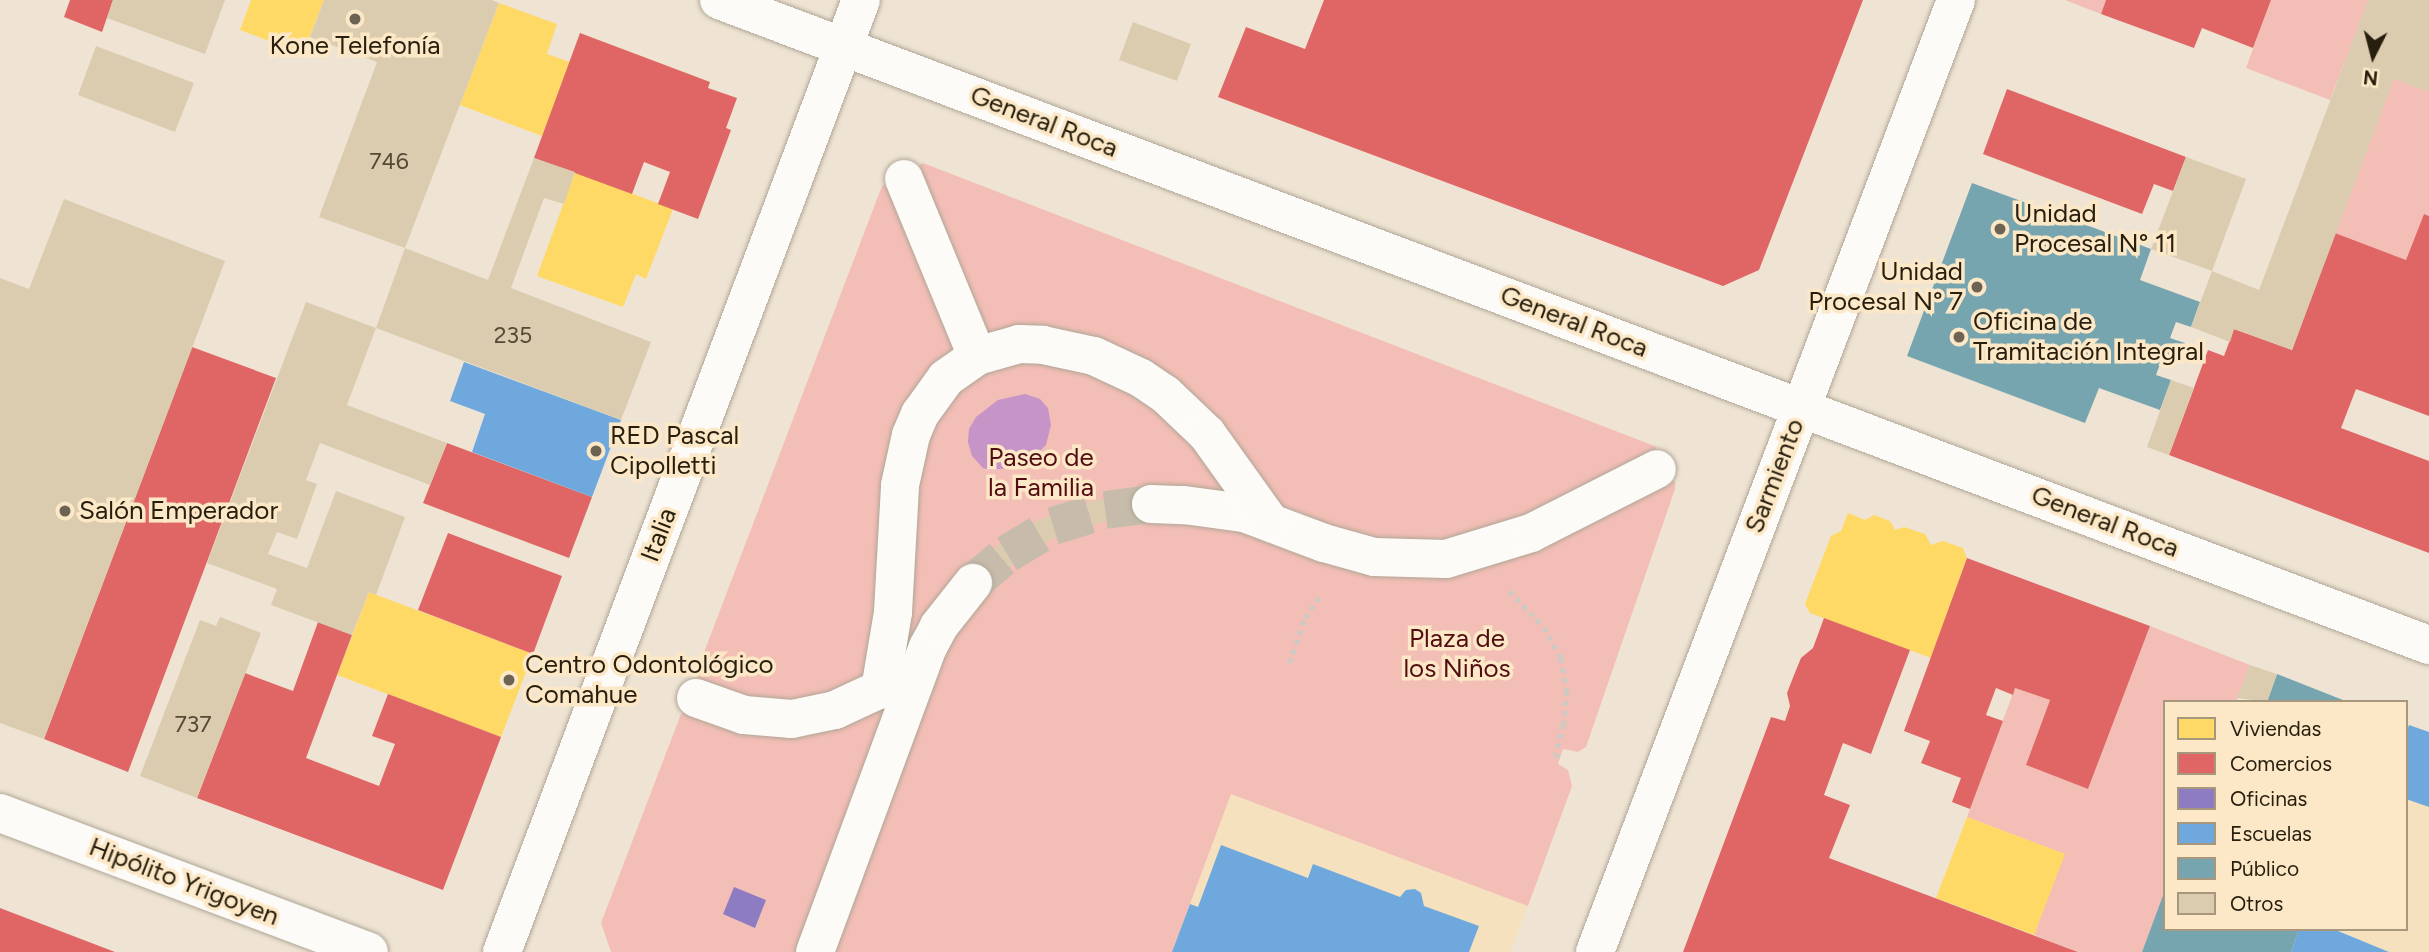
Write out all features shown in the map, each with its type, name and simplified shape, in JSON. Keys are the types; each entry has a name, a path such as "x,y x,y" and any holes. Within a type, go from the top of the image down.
{"street":[{"name":"General Roca","path":"719,0 2429,645"},
{"name":"Italia","path":"502,952 861,0"},
{"name":"Sarmiento","path":"1595,952 1956,0"},
{"path":"904,178 977,356"},
{"path":"880,690 893,612 900,485 911,435 920,414 946,378 977,356 1019,344 1043,345 1094,356 1141,378 1165,394 1207,434 1270,522"},
{"path":"1151,504 1217,508 1270,522 1348,552 1374,557 1422,560 1471,554 1531,533 1657,469"},
{"path":"816,952 918,671 939,626 973,583"},
{"path":"696,698 744,715 792,719 835,710 918,671"},
{"name":"Hipólito Yrigoyen","path":"0,813 369,952"}],"path":[{"path":"1471,554 1532,614 1554,642 1561,657 1567,691 1564,724 1555,755 1560,756"},
{"path":"1289,663 1300,629 1318,599 1374,557"}],"shaded area":[{"path":"1025,394 1040,399 1048,408 1051,425 1046,445 1035,456 1008,468 983,468 972,456 968,442 969,429 976,417 998,400"},
{"path":"2409,725 2429,732 2429,952 2325,952 2332,931 2408,931"},
{"path":"1231,794 1528,906 1510,952 948,952"}],"green space":[{"path":"2065,0 2106,0 2101,14"},
{"path":"2271,0 2429,0 2429,216 2424,214 2406,260 2335,233 2345,61 2330,100 2246,68"},
{"name":"Paseo de la Familia","path":"923,163 1657,447 1654,454 1670,479 1675,482 1675,489 1586,747 1578,752 1563,749 1558,764 1568,770 1572,786 1528,906 1231,794 1172,952 611,952 601,923 681,714 685,712 702,682 696,676 698,668 882,186"},
{"path":"2150,626 2250,665 2237,700 2163,700 2163,898 2142,952 2079,952 2034,935 2064,854 1967,817 2015,688 2050,700 2026,765 2088,789"}],"building: Viviendas":[{"path":"251,0 324,0 303,54 240,30"},
{"path":"499,3 557,24 547,54 570,62 542,136 460,105"},
{"path":"575,172 673,209 646,279 636,274 623,307 537,276"},
{"path":"1848,513 1865,520 1874,515 1890,521 1895,530 1904,527 1925,534 1931,545 1943,541 1963,548 1967,558 1931,658 1810,613 1805,604 1831,536 1841,531"},
{"path":"369,592 533,654 501,737 337,675"},
{"path":"1967,817 2065,854 2034,935 1936,898"}],"building: Comercios":[{"path":"70,0 113,0 102,32 64,17"},
{"path":"1324,0 1863,0 1759,270 1723,286 1218,97 1246,27 1305,49"},
{"path":"2106,0 2271,0 2253,48 2202,28 2194,48 2101,14"},
{"path":"580,33 710,82 708,88 737,98 726,128 731,130 698,219 658,204 670,172 644,162 632,194 534,158"},
{"path":"2007,89 2186,157 2173,191 2154,184 2142,214 1983,154"},
{"path":"2424,214 2429,216 2429,416 2356,389 2341,428 2429,461 2429,553 2169,455 2208,350 2224,356 2234,329 2292,350 2335,233 2406,260"},
{"path":"192,347 276,378 128,772 44,739"},
{"path":"447,443 592,497 569,558 423,503"},
{"path":"448,533 562,576 533,654 418,610"},
{"path":"1967,558 2150,626 2088,789 2026,765 2050,700 2015,688 2013,695 1996,688 1986,715 2003,721 1970,809 1952,802 1961,778 1921,763 1930,741 1904,731"},
{"path":"1824,618 1910,650 1871,754 1843,743 1824,795 1850,805 1829,858 2078,952 1683,952 1771,717 1785,721 1790,706 1787,693 1801,658 1813,648"},
{"path":"318,622 352,635 306,758 379,786 395,744 372,736 388,694 501,737 443,890 197,798 245,673 293,691"},
{"path":"0,908 115,952 0,952"}],"building: Oficinas":[{"path":"734,887 766,900 755,928 723,914"}],"building: Escuelas":[{"path":"464,362 621,420 592,497 472,452 485,414 450,401"},
{"path":"2409,725 2429,732 2429,807 2408,800"},
{"path":"1221,845 1308,878 1313,864 1400,897 1406,890 1415,889 1421,893 1424,906 1479,926 1469,952 1172,952 1190,904 1198,907"},
{"path":"2298,931 2338,931 2389,952 2291,952"}],"building: Público":[{"path":"1972,183 2151,249 2140,280 2200,302 2191,327 2176,322 2170,338 2185,343 2178,362 2163,356 2156,375 2171,380 2160,410 2099,388 2085,423 1907,356"},
{"path":"2277,674 2343,700 2268,700"},
{"path":"2163,896 2163,931 2298,931 2291,952 2142,952"}],"building: Otros":[{"path":"113,0 225,0 205,54 107,18"},
{"path":"324,0 492,0 499,3 405,248 319,217 377,62 310,37"},
{"path":"2368,0 2429,0 2429,92 2394,79 2292,350 2234,329 2230,342 2191,327 2212,271 2259,290"},
{"path":"1133,22 1191,44 1177,81 1119,60"},
{"path":"96,46 194,83 175,132 78,95"},
{"path":"2186,157 2246,179 2212,271 2151,249"},
{"path":"534,158 575,172 564,204 544,198 511,288 651,342 621,420 376,328 405,248 488,280"},
{"name":"Salón Emperador","path":"64,199 225,261 44,739 0,723 0,278 29,289"},
{"path":"306,302 376,328 347,405 447,443 430,485 320,443 306,480 317,484 297,539 277,532 268,554 307,568 336,491 405,517 376,595 369,592 352,635 271,605 277,589 207,563"},
{"path":"2171,380 2194,388 2169,455 2147,447"},
{"path":"1151,493 1152,516 1103,522 1056,537 1027,553 991,582 971,566 1018,530 1065,508 1118,495"},
{"path":"220,617 261,633 197,798 140,776 200,620 216,626"},
{"path":"2250,665 2277,674 2268,700 2237,698"}],"tunnel":[{"path":"973,583 1007,554 1053,526 1105,510 1151,504"}],"place":[{"name":"Kone Telefonía","path":"355,19"},
{"name":"Unidad Procesal N° 11","path":"2000,229"},
{"name":"Unidad Procesal N° 7","path":"1977,287"},
{"name":"Oficina de Tramitación Integral","path":"1959,337"},
{"name":"RED Pascal Cipolletti","path":"596,451"},
{"name":"Salón Emperador","path":"65,511"},
{"name":"Centro Odontológico Comahue","path":"509,680"}],"park label":[{"name":"Plaza de los Niños","path":"1457,654"}]}
